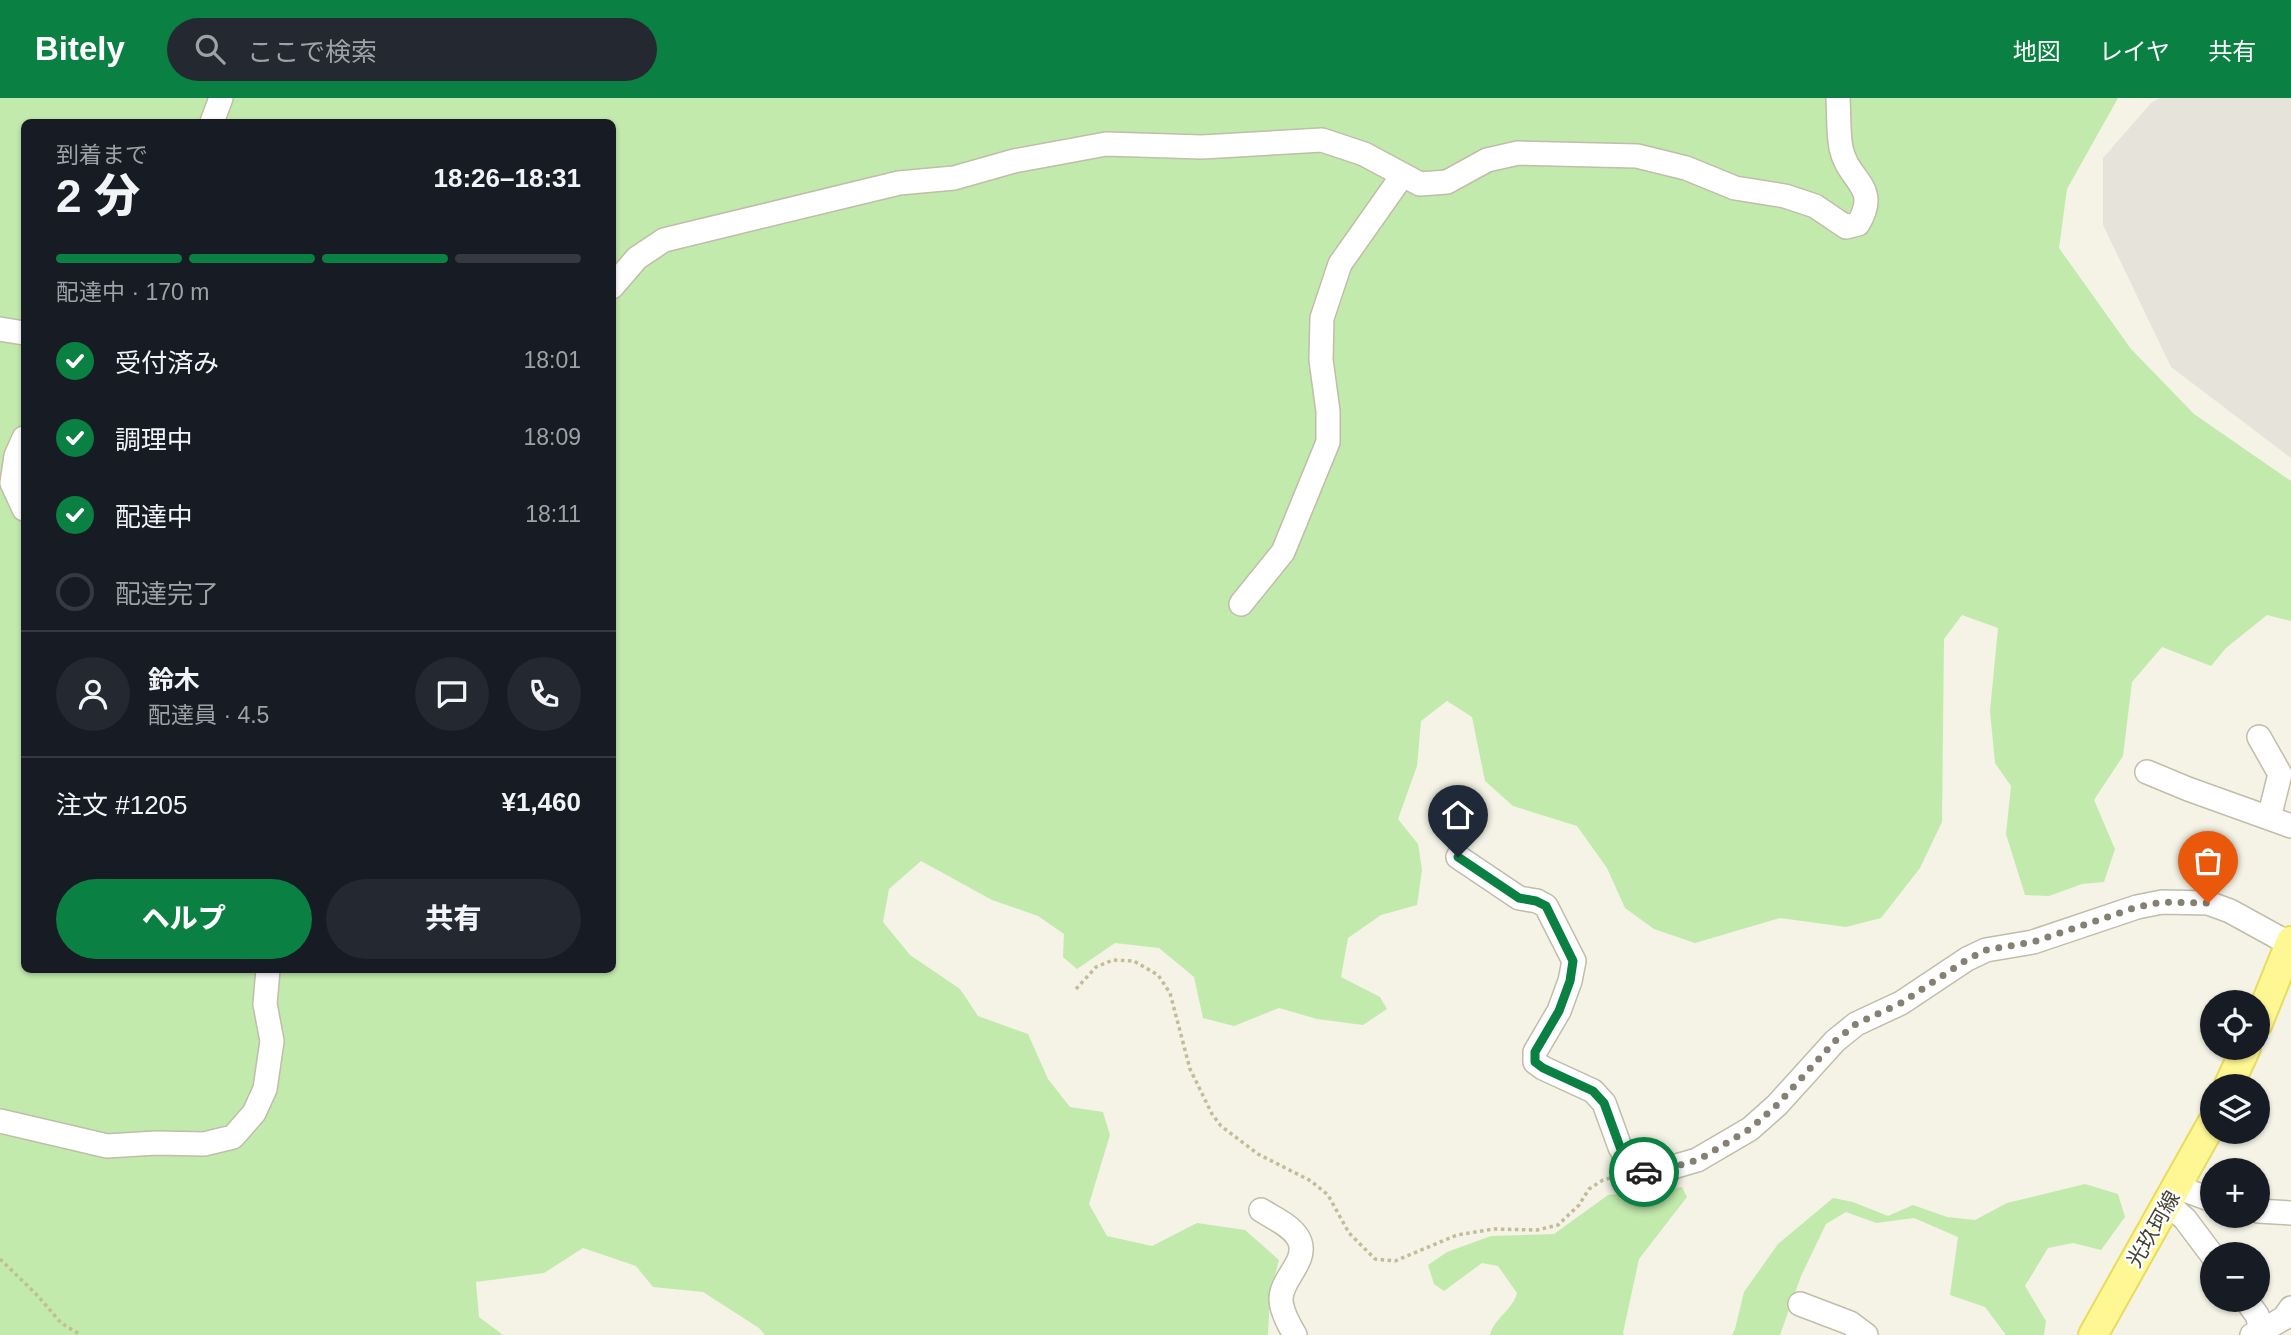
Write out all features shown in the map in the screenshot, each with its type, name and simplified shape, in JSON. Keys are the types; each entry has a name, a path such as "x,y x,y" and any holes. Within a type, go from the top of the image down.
{"main road":[{"path":"2270,993 2290,943"},
{"name":"光玖珂線","path":"2092,1335 2201,1144"}],"street":[{"path":"213,119 221,98"},
{"path":"616,282 637,258 664,240 899,183 954,178 1014,161 1106,144 1202,148 1322,140 1364,154 1420,184 1447,182 1487,160 1518,153 1637,156 1686,168 1735,188 1785,196 1815,206 1846,228 1858,224 1866,210 1866,193 1842,150 1838,98"},
{"path":"1241,604 1283,552 1328,442 1328,411 1321,360 1322,318 1340,264 1402,176"},
{"path":"0,329 21,332"},
{"path":"21,445 16,456 12,483 21,502"},
{"path":"2259,737 2280,774 2269,818"},
{"path":"2147,772 2291,826"},
{"path":"1458,857 1519,898 1546,906 1573,961 1570,981 1559,1011 1535,1052 1535,1062 1593,1091 1604,1103 1620,1147 1631,1167 1641,1172 1666,1169 1698,1160 1750,1129 1777,1105 1835,1041 1856,1024 1901,1003 1986,950 2033,942 2137,907 2162,902 2208,903 2230,911 2290,943"},
{"path":"0,1121 107,1146 204,1144 233,1137 254,1113 265,1089 272,1041 265,1004 268,973"},
{"path":"2173,1196 2200,1199"},
{"path":"2173,1196 2185,1219 2202,1242"},
{"path":"1261,1210 1292,1231 1300,1242 1301,1255 1284,1288 1281,1300 1288,1324 1295,1335"},
{"path":"2270,1212 2291,1213"},
{"path":"1800,1304 1850,1323 1866,1335"},
{"path":"2255,1312 2257,1333 2284,1318 2291,1308"}],"path":[{"path":"1076,989 1096,967 1112,960 1134,961 1158,975 1170,992 1190,1069 1212,1114 1221,1126 1258,1154 1311,1181 1328,1195 1349,1233 1375,1259 1395,1261 1457,1235 1494,1229 1537,1230 1559,1225 1579,1205 1590,1189 1603,1180 1622,1175 1631,1167"},
{"path":"0,1259 61,1323 81,1335"}],"shaded area":[{"path":"2160,98 2291,98 2291,458 2171,367 2103,225 2103,158 2151,103"}],"green space":[{"path":"0,98 2118,98 2067,189 2059,248 2131,349 2194,414 2291,481 2291,621 2267,615 2226,648 2211,666 2162,647 2132,682 2123,756 2094,800 2115,849 2104,882 2082,884 2049,896 2025,895 2006,834 2011,786 1995,763 1990,711 1998,628 1962,615 1944,639 1942,822 1920,868 1881,918 1846,927 1780,918 1695,943 1654,929 1625,908 1607,868 1577,826 1513,806 1485,781 1472,717 1447,701 1421,721 1417,766 1398,819 1418,844 1422,870 1417,905 1381,915 1348,938 1341,977 1380,997 1387,1009 1363,1025 1317,1019 1279,1008 1234,1026 1203,1018 1194,977 1159,948 1115,943 1077,969 1063,957 1064,934 1038,916 992,900 921,861 889,889 883,922 910,955 960,989 978,1016 1028,1034 1048,1079 1070,1107 1103,1112 1110,1135 1089,1204 1107,1236 1152,1246 1197,1223 1245,1230 1279,1260 1270,1294 1268,1335 765,1335 759,1328 703,1292 653,1287 636,1266 583,1248 544,1273 476,1282 479,1317 503,1335 0,1335"},
{"path":"2085,1184 2118,1194 2125,1217 2101,1250 2073,1243 2048,1248 2025,1286 2046,1321 2044,1335 2006,1335 1985,1307 1950,1295 1958,1237 1914,1218 1876,1223 1846,1212 1826,1224 1801,1276 1780,1335 1732,1335 1744,1292 1778,1244 1833,1198 1853,1202 1888,1216 1913,1205 1947,1217 1975,1220 2007,1203"},
{"path":"1682,1187 1687,1197 1639,1259 1624,1335 1490,1335 1517,1293 1498,1266 1482,1263 1444,1291 1434,1284 1428,1265 1447,1252 1491,1236 1554,1234 1608,1195"}],"way so far":[{"path":"1644,1172 1698,1160 1750,1129 1777,1105 1835,1041 1856,1024 1882,1014 1986,950 2033,942 2137,907 2162,902 2208,903"}],"route":[{"path":"1458,857 1519,898 1546,906 1573,961 1570,981 1559,1011 1535,1052 1535,1062 1593,1091 1604,1103 1620,1147 1631,1167 1644,1172"}]}
